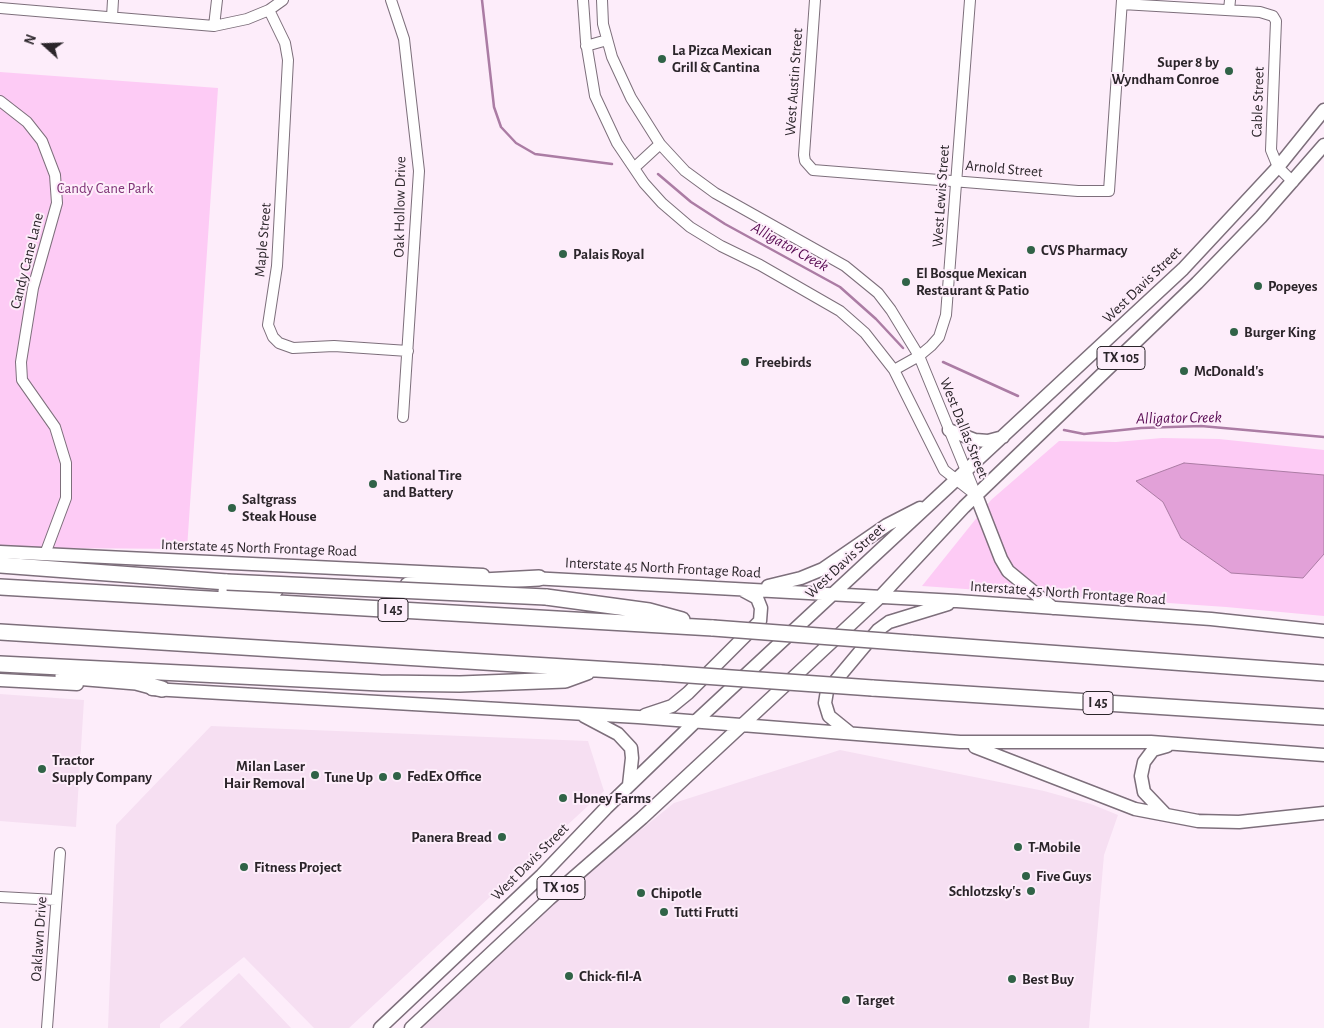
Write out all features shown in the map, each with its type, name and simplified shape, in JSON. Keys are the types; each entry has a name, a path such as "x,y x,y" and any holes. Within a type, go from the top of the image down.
{"highway":[{"path":"0,565 227,582 546,597 649,611 713,628"},
{"path":"72,591 313,590 539,578"},
{"name":"I 45","path":"0,587 713,628 1324,673"},
{"name":"I 45","path":"0,632 1324,717"},
{"path":"0,666 78,667 380,682 460,684 565,680 593,669"},
{"path":"0,666 136,682 162,689"}],"main road":[{"name":"West Davis Street","path":"380,1028 542,875 629,785 696,721 1183,269 1278,167 1324,110"},
{"name":"TX 105","path":"411,1028 549,899 642,818 880,597 976,495 1197,284 1293,182 1324,145"},
{"path":"1130,350 1124,340 1126,330 1132,318"},
{"path":"949,430 975,440 1002,437"},
{"path":"976,495 1001,559 1008,571 1054,608"},
{"path":"754,589 801,578 823,569 887,525 932,503"},
{"name":"Interstate 45 North Frontage Road","path":"0,552 739,588 958,601 1211,620 1324,631"},
{"path":"638,717 672,706 688,693 760,621 761,608 757,598 739,588"},
{"path":"850,733 829,716 825,703 827,692 878,630 890,622 958,601"},
{"path":"0,680 638,717 960,742 1174,744 1324,755"},
{"path":"580,714 618,734 631,748 629,785"},
{"path":"960,742 990,751 1135,809 1198,821 1239,822 1324,813"},
{"path":"1165,814 1144,792 1142,776 1144,762 1153,750 1174,744"}],"street":[{"path":"112,17 113,0"},
{"path":"214,26 217,0"},
{"path":"0,8 214,26 246,19 269,10 283,0"},
{"name":"Oak Hollow Drive","path":"391,0 404,40 419,171 403,417"},
{"name":"West Dallas Street","path":"583,0 586,46 595,96 617,143 634,168 662,203 690,227 840,312 865,333 894,370 944,470 961,476"},
{"name":"West Dallas Street","path":"602,0 603,24 631,98 660,144 685,170 715,193 845,266 863,279 892,310 919,356 949,430 961,476 976,495"},
{"name":"West Austin Street","path":"808,166 804,155 815,0"},
{"name":"West Lewis Street","path":"894,370 919,356 939,336 944,321 957,180 970,0"},
{"path":"1122,2 1229,5"},
{"name":"Arnold Street","path":"808,166 818,171 1109,191 1122,2"},
{"name":"Cable Street","path":"1229,5 1273,16 1276,21 1271,150 1278,167 1293,182"},
{"name":"Maple Street","path":"269,10 285,43 288,60 277,266 268,325 273,337 279,343 292,348 334,346 408,351"},
{"path":"586,46 608,40"},
{"name":"Candy Cane Lane","path":"0,101 27,122 42,141 55,175 57,203 33,288 21,362 22,380 55,427 66,462 66,498 60,519 45,554"},
{"path":"634,168 660,144"},
{"name":"Oaklawn Drive","path":"47,1028 60,853"},
{"path":"0,897 56,900"}],"shaded area":[{"path":"1184,463 1324,475 1324,554 1303,578 1231,573 1181,538 1163,502 1136,481"},
{"path":"0,694 84,700 76,827 0,821"},
{"path":"211,726 588,741 604,791 349,1028 314,1028 244,957 160,1024 160,1028 108,1028 116,825"},
{"path":"840,750 1044,791 1091,804 1118,815 1104,855 1089,1028 422,1028 575,883 674,803"},
{"path":"239,973 291,1028 179,1028"}],"green space":[{"name":"Candy Cane Park","path":"0,72 218,88 187,549 56,548 0,545"},
{"path":"1162,438 1219,439 1324,450 1324,616 1226,607 922,586 991,500 1059,441 1116,442"}],"waterway":[{"name":"Alligator Creek","path":"482,0 494,107 501,127 516,143 535,154 612,164"},
{"name":"Alligator Creek","path":"658,174 691,202 725,224 840,287 876,319 903,348"},
{"name":"Alligator Creek","path":"943,362 1018,396"},
{"name":"Alligator Creek","path":"1064,430 1084,434 1141,428 1201,426 1324,437"}],"place":[{"name":"La Pizca Mexican Grill & Cantina","path":"662,59"},
{"name":"Super 8 by Wyndham Conroe","path":"1229,71"},
{"name":"CVS Pharmacy","path":"1031,250"},
{"name":"Palais Royal","path":"563,254"},
{"name":"El Bosque Mexican Restaurant & Patio","path":"906,282"},
{"name":"Popeyes","path":"1258,286"},
{"name":"Burger King","path":"1234,332"},
{"name":"Freebirds","path":"745,362"},
{"name":"McDonald's","path":"1184,371"},
{"name":"National Tire and Battery","path":"373,484"},
{"name":"Saltgrass Steak House","path":"232,508"},
{"name":"Tractor Supply Company","path":"42,769"},
{"name":"Milan Laser Hair Removal","path":"315,775"},
{"name":"FedEx Office","path":"397,776"},
{"name":"Tune Up","path":"383,777"},
{"name":"Honey Farms","path":"563,798"},
{"name":"Panera Bread","path":"502,837"},
{"name":"T-Mobile","path":"1018,847"},
{"name":"Fitness Project","path":"244,867"},
{"name":"Five Guys","path":"1026,876"},
{"name":"Schlotzsky's","path":"1031,891"},
{"name":"Chipotle","path":"641,893"},
{"name":"Tutti Frutti","path":"664,912"},
{"name":"Chick-fil-A","path":"569,976"},
{"name":"Best Buy","path":"1012,979"},
{"name":"Target","path":"846,1000"}]}
